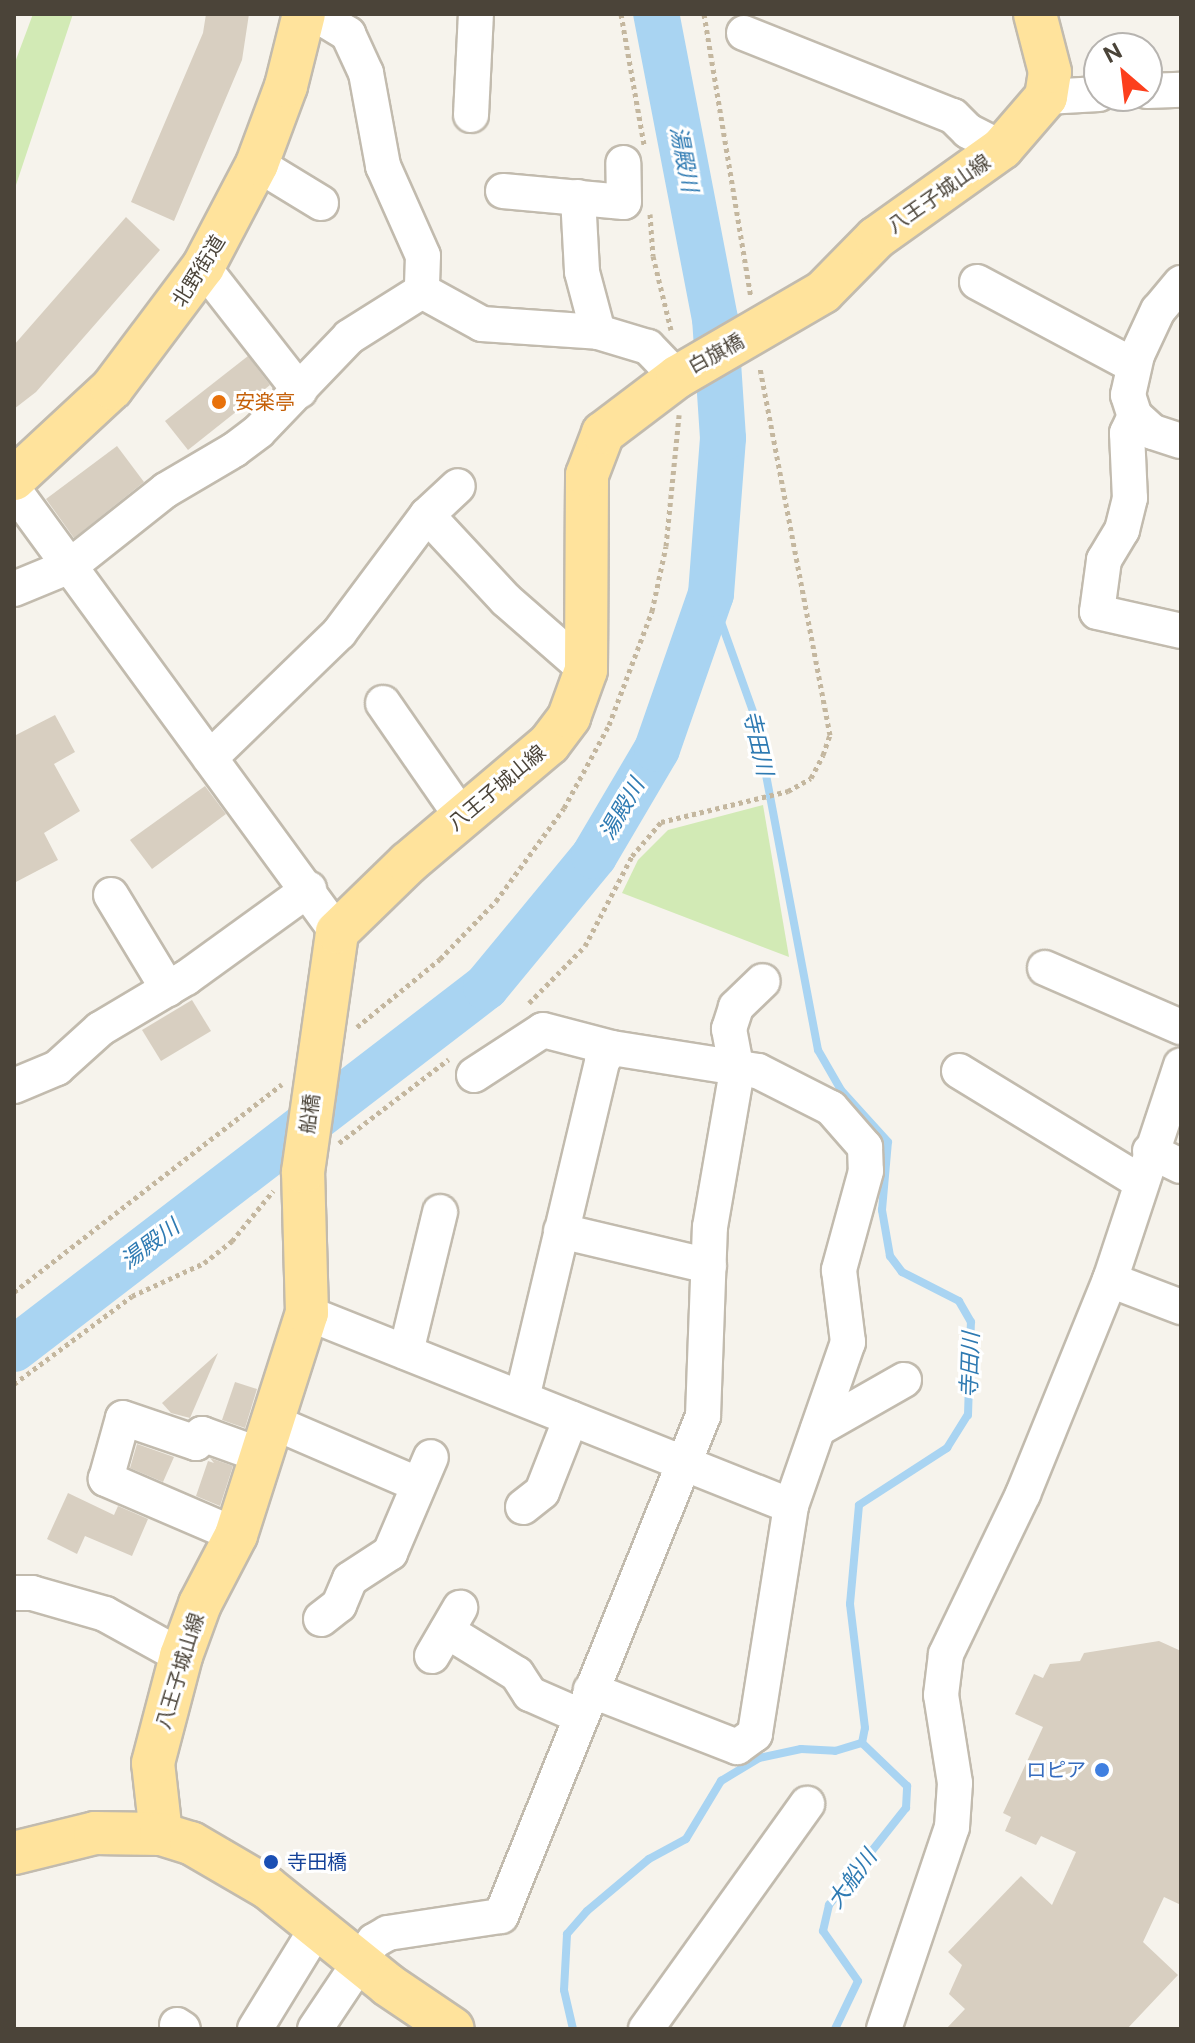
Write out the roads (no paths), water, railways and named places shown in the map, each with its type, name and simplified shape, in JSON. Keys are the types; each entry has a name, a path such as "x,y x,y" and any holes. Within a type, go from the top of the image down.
{"main road":[{"name":"北野街道","path":"14,479 112,388 203,267 257,164 286,86 304,14"},
{"path":"1035,14 1050,72 1046,97"},
{"name":"八王子城山線","path":"756,332 823,292 876,238 1002,148 1046,97"},
{"name":"白旗橋","path":"677,377 756,332"},
{"name":"八王子城山線","path":"337,932 462,817 549,744 569,717 586,670 591,457 609,425 677,377"},
{"name":"船橋","path":"303,1172 337,932"},
{"name":"八王子城山線","path":"161,1834 153,1763 181,1656 200,1604 236,1535 307,1313 303,1172"},
{"path":"14,1853 87,1834 161,1834 191,1843 246,1873 358,1961 453,2029"}],"street":[{"path":"315,14 348,34 366,73 383,166 423,256 422,291"},
{"path":"471,115 474,15"},
{"path":"744,33 953,116 968,131 1002,148"},
{"path":"1046,97 1083,95"},
{"path":"503,191 624,202 635,161"},
{"path":"257,164 321,203"},
{"path":"578,197 582,272 598,332"},
{"path":"203,267 300,391"},
{"path":"977,282 1134,366"},
{"path":"1181,283 1158,310 1134,366 1128,395 1135,416 1153,432 1181,441"},
{"path":"422,291 482,324 598,332 648,347 677,377"},
{"path":"14,589 70,566 166,490 259,431 349,337 422,291"},
{"path":"1135,416 1127,433 1130,498 1122,530 1104,560 1097,612 1181,631"},
{"path":"210,758 339,633 427,515 458,486"},
{"path":"14,490 309,889 337,932"},
{"path":"427,515 506,600 586,670"},
{"path":"383,703 462,817"},
{"path":"14,1086 57,1068 100,1029 168,989 309,889"},
{"path":"111,895 168,989"},
{"path":"1045,968 1181,1027"},
{"path":"315,2029 358,1961 388,1933 501,1916 703,1416 710,1227 737,1071 729,1029 736,1007 763,981"},
{"path":"446,1632 517,1674 530,1694 586,1703 737,1747 755,1734 791,1506 848,1342 839,1270 866,1171 865,1147 831,1108 758,1071 737,1071 612,1048 543,1030 464,1065"},
{"path":"522,1398 602,1061 612,1048"},
{"path":"884,2029 952,1827 955,1783 941,1695 946,1654 1023,1494 1110,1280 1145,1166 1181,1065"},
{"path":"959,1071 1145,1166 1181,1166"},
{"path":"406,1352 440,1212"},
{"path":"561,1231 709,1266"},
{"path":"1110,1280 1181,1307"},
{"path":"307,1313 791,1506"},
{"path":"818,1429 904,1380"},
{"path":"236,1535 106,1479 123,1418 196,1443 202,1434 268,1439 424,1471 390,1553 350,1579 339,1605 321,1619"},
{"path":"523,1507 542,1492 571,1418"},
{"path":"14,1593 32,1593 105,1614 181,1656"},
{"path":"646,2029 807,1804"},
{"path":"255,2029 317,1928"}],"waterway":[{"name":"湯殿川","path":"14,1349 486,987 594,856 657,749 711,594 723,438 715,319 656,14"},
{"name":"寺田川","path":"573,2029 564,1990 567,1934 587,1911 649,1859 686,1839 721,1781 759,1758 801,1749 835,1751 862,1743 865,1728 850,1604 859,1505 947,1448 968,1415 971,1322 959,1301 902,1272 890,1256 882,1210 888,1142 841,1090 818,1050 755,717 711,594"},
{"name":"大船川","path":"835,2029 858,1981 823,1931 829,1905 906,1808 907,1786 862,1743"}],"place":[{"name":"安楽亭","path":"219,402"},
{"name":"ロピア","path":"1102,1770"},
{"name":"寺田橋","path":"271,1862"}]}
